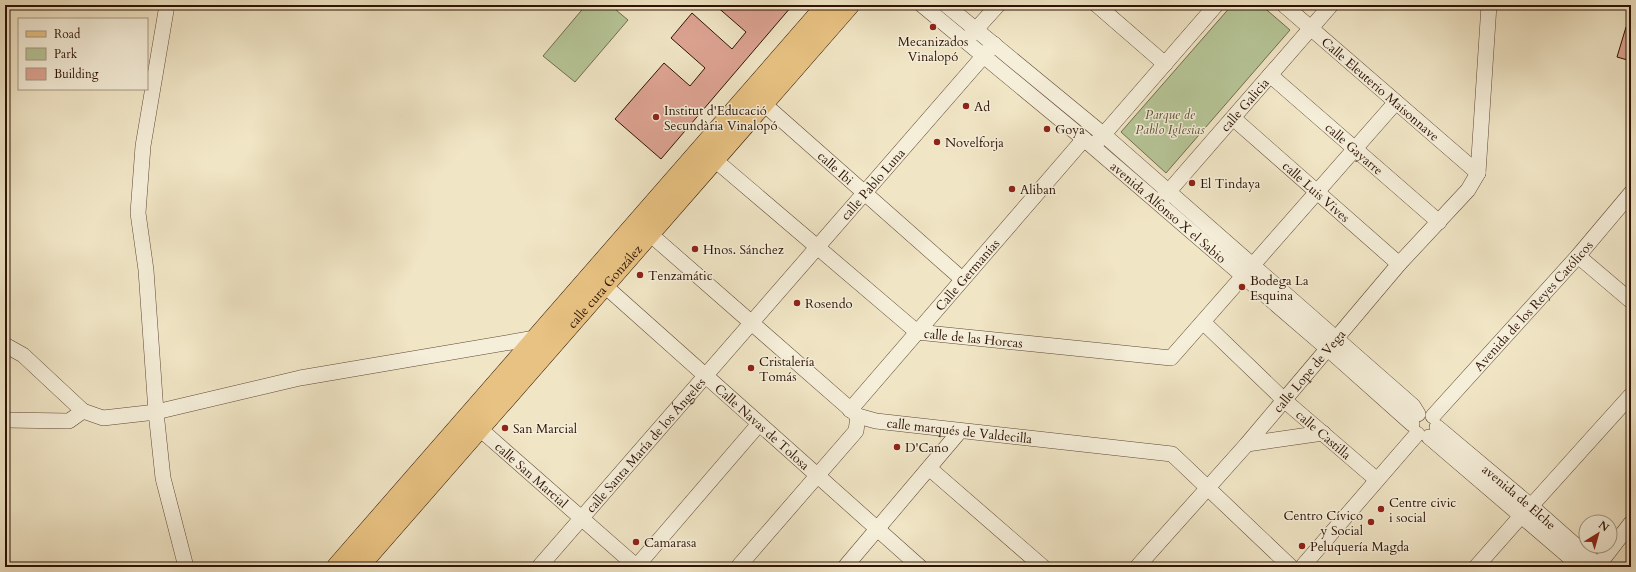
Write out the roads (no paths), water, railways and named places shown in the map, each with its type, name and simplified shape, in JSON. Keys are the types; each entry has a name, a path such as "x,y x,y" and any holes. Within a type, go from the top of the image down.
{"main road":[{"name":"calle cura González","path":"336,567 826,5"},
{"name":"calle cura González","path":"359,567 850,5"}],"street":[{"path":"168,5 143,146 138,213 146,270 156,412 163,478 186,567"},
{"name":"avenida Alfonso X el Sabio","path":"922,5 1159,204 1247,270 1332,344 1413,406 1424,425"},
{"name":"avenida Alfonso X el Sabio","path":"946,5 1104,135 1169,191 1247,270"},
{"path":"965,41 998,5"},
{"path":"1097,5 1165,64"},
{"name":"Calle Germanías","path":"854,413 917,332 962,279 1088,143 1104,135 1216,5"},
{"name":"Calle Eleuterio Maisonnave","path":"1284,5 1478,173"},
{"name":"calle Galicia","path":"1159,204 1331,5"},
{"path":"1478,173 1489,5"},
{"name":"calle Pablo Luna","path":"751,323 994,44"},
{"name":"calle Gayarre","path":"1270,75 1439,222"},
{"name":"calle de las Horcas","path":"715,160 917,332 1171,358 1396,102"},
{"name":"calle Ibi","path":"764,104 962,279"},
{"name":"calle Luis Vives","path":"1233,118 1400,264"},
{"name":"calle Lope de Vega","path":"1143,565 1208,487 1247,444 1400,264 1468,190 1478,173"},
{"name":"Avenida de los Reyes Católicos","path":"1302,567 1424,425 1578,256 1631,194"},
{"name":"calle marqués de Valdecilla","path":"650,234 854,413 876,422 1172,454 1291,567"},
{"path":"1578,256 1631,301"},
{"name":"Calle Navas de Tolosa","path":"605,286 920,567"},
{"name":"calle Castilla","path":"1203,322 1284,400 1377,480"},
{"name":"calle Santa María de los Ángeles","path":"539,567 751,323"},
{"path":"5,345 23,355 82,411 103,418 156,412 300,378 535,338"},
{"path":"1476,567 1631,396"},
{"path":"5,420 68,421 82,411"},
{"path":"738,567 856,431 854,413"},
{"path":"637,567 759,424"},
{"name":"avenida de Elche","path":"1424,425 1526,511 1598,566"},
{"name":"calle San Marcial","path":"480,429 637,567"},
{"path":"845,567 878,530 960,431"},
{"path":"1247,444 1323,433"},
{"path":"929,468 1043,567"},
{"name":"avenida de Elche","path":"1526,511 1581,567"},
{"path":"1598,566 1631,523"}],"place":[{"name":"Mecanizados Vinalopó","path":"933,27"},
{"name":"Ad","path":"966,106"},
{"name":"Institut d'Educació Secundària Vinalopó","path":"656,117"},
{"name":"Goya","path":"1047,129"},
{"name":"Novelforja","path":"937,142"},
{"name":"El Tindaya","path":"1192,183"},
{"name":"Aliban","path":"1012,189"},
{"name":"Hnos. Sánchez","path":"695,249"},
{"name":"Tenzamátic","path":"640,275"},
{"name":"Bodega La Esquina","path":"1242,287"},
{"name":"Rosendo","path":"797,303"},
{"name":"Cristalería Tomás","path":"751,368"},
{"name":"San Marcial","path":"505,428"},
{"name":"D'Cano","path":"897,447"},
{"name":"Centre civic i social","path":"1381,509"},
{"name":"Centro Cívico y Social","path":"1371,522"},
{"name":"Camarasa","path":"636,542"},
{"name":"Peluquería Magda","path":"1302,546"}],"park label":[{"name":"Parque de Pablo Iglesias","path":"1170,122"}]}
